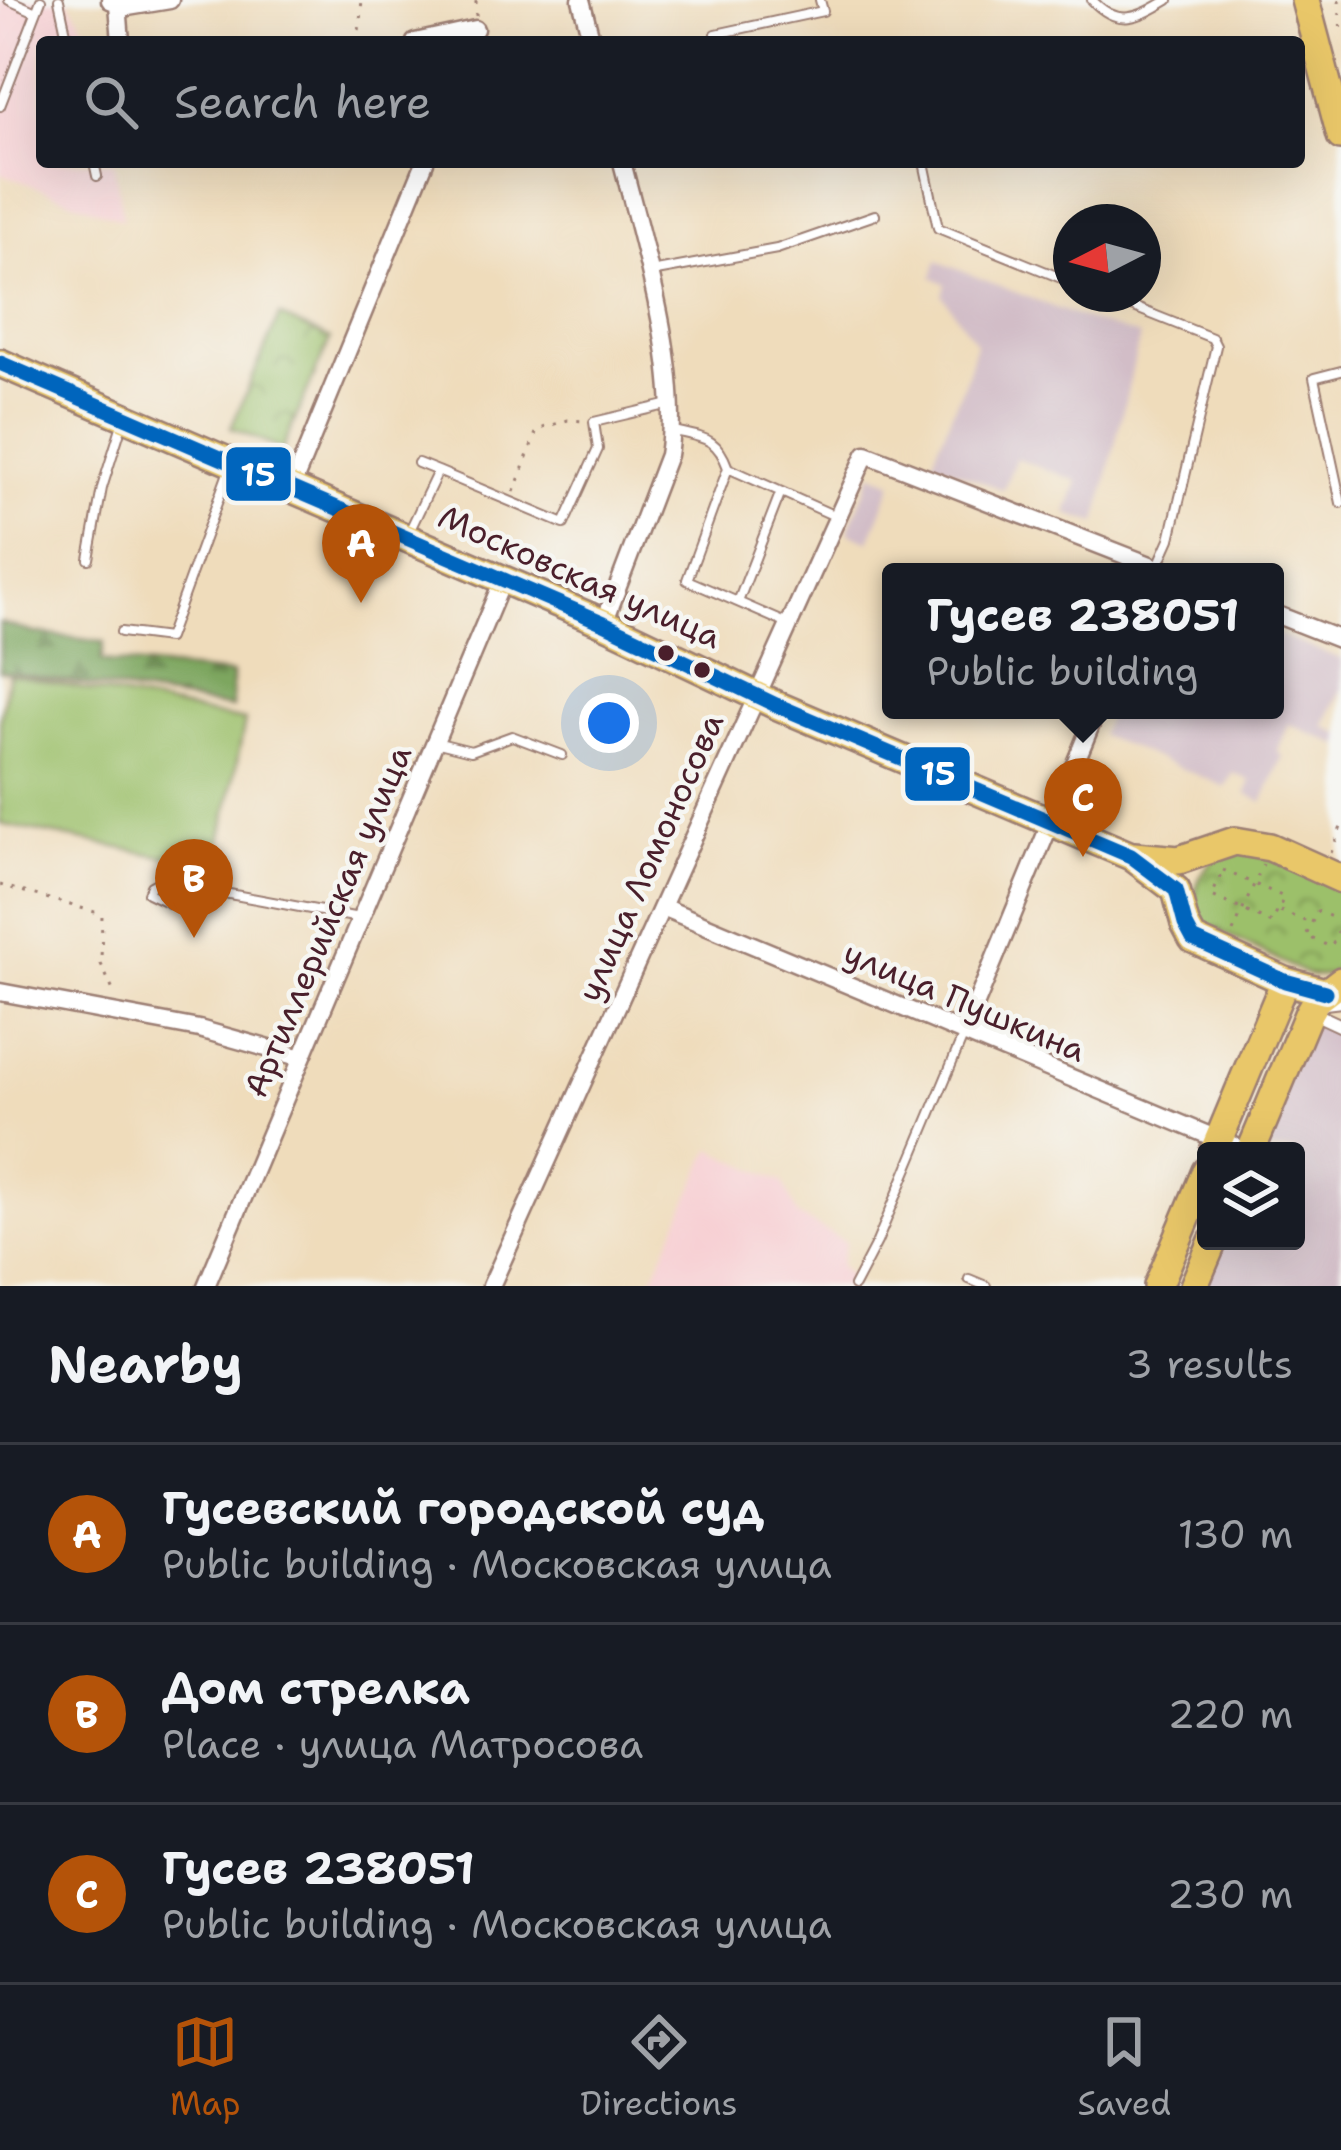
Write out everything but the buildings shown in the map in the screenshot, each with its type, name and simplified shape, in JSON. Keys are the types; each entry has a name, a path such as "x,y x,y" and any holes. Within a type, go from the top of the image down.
{"main road":[{"path":"1305,0 1341,136"},
{"name":"Московская улица","path":"0,363 604,622 755,695 1131,856 1171,884 1193,938 1285,981 1336,991"},
{"name":"Московская улица","path":"1131,856 1179,860 1235,841 1336,863"},
{"path":"1181,908 1186,884 1202,851"},
{"path":"1219,1142 1285,981"},
{"path":"1252,1142 1309,1012 1336,991"},
{"path":"1158,1286 1197,1193"},
{"path":"1194,1286 1209,1250"}],"street":[{"path":"120,36 114,2 128,7 170,0"},
{"path":"581,0 590,36"},
{"path":"443,36 475,29"},
{"path":"291,489 423,168"},
{"path":"604,622 668,455 672,431 672,404 649,272 623,168"},
{"name":"улица Ломоносова","path":"491,1286 866,454 1140,563"},
{"name":"Артиллерийская улица","path":"206,1286 503,580"},
{"path":"1284,618 1341,640"},
{"path":"964,1033 1092,719"},
{"name":"улица Пушкина","path":"662,907 964,1033 1208,1142"},
{"path":"1336,991 1313,1013 1341,1026"},
{"path":"0,992 199,1029 302,1058"}],"lane":[{"path":"9,0 36,13"},
{"path":"0,106 41,0"},
{"path":"59,0 67,36"},
{"path":"716,34 823,11 820,0"},
{"path":"1092,0 1107,15 1126,18 1168,0"},
{"path":"95,168 97,176"},
{"path":"925,168 938,228 1053,275"},
{"path":"649,272 777,249 874,215"},
{"path":"1146,312 1212,338 1216,346 1162,563"},
{"path":"1341,371 1314,378 1341,503"},
{"path":"418,463 564,524 598,448 594,422 672,404"},
{"path":"89,559 102,488 124,417"},
{"path":"672,431 708,440 721,450 728,468 687,580 788,624"},
{"path":"121,632 168,638 231,463"},
{"path":"728,468 837,517"},
{"path":"407,538 438,471"},
{"path":"738,602 780,494"},
{"path":"435,742 471,752 512,736 562,755"},
{"path":"196,889 169,902 148,893 164,879 361,919"},
{"path":"854,1286 964,1033"},
{"path":"969,1279 986,1286"}],"path":[{"path":"359,36 362,0"},
{"path":"1340,0 1341,35"},
{"path":"510,502 537,430 568,420 594,422"},
{"path":"1336,863 1341,827"},
{"path":"1230,939 1268,854"},
{"path":"1223,870 1255,884 1284,897 1272,923 1212,896 1223,870"},
{"path":"0,885 102,914 101,964 115,994 113,1011"},
{"path":"1278,910 1312,924"},
{"path":"1318,911 1341,923 1331,947 1306,936 1312,924 1318,911"}],"shaded area":[{"path":"0,0 68,0 91,36 36,36 36,168 115,168 123,220 0,173"},
{"path":"937,261 1053,307 1053,312 1140,336 1097,523 1067,514 1078,481 1016,458 1003,490 932,461 976,343 942,295 946,284 932,277"},
{"path":"872,473 893,482 870,541 848,532"},
{"path":"1284,637 1341,659 1341,689 1324,726 1341,734 1341,746 1289,724 1277,752 1283,756 1263,802 1246,794 1251,781 1233,773 1226,787 1100,735 1107,719 1284,719"},
{"path":"1311,1014 1341,1028 1341,1286 1203,1286 1217,1250 1305,1250 1305,1142 1260,1142"},
{"path":"711,1149 783,1182 798,1216 846,1242 840,1265 854,1281 849,1286 649,1286"}],"green space":[{"path":"279,316 330,339 282,450 231,428"},
{"path":"0,623 104,642 101,661 232,674 232,708 0,671"},
{"path":"9,674 245,721 216,867 0,824 0,720"},
{"path":"1234,843 1341,885 1341,967 1325,976 1306,974 1199,921 1195,897 1201,876"}],"transit line":[{"name":"15","path":"0,363 1131,856 1176,890 1193,939 1285,981 1325,992"}],"place":[{"name":"Гусевский городской суд","path":"361,603"},
{"name":"Гусев 238051","path":"1083,857"},
{"name":"Дом стрелка","path":"194,938"}]}
